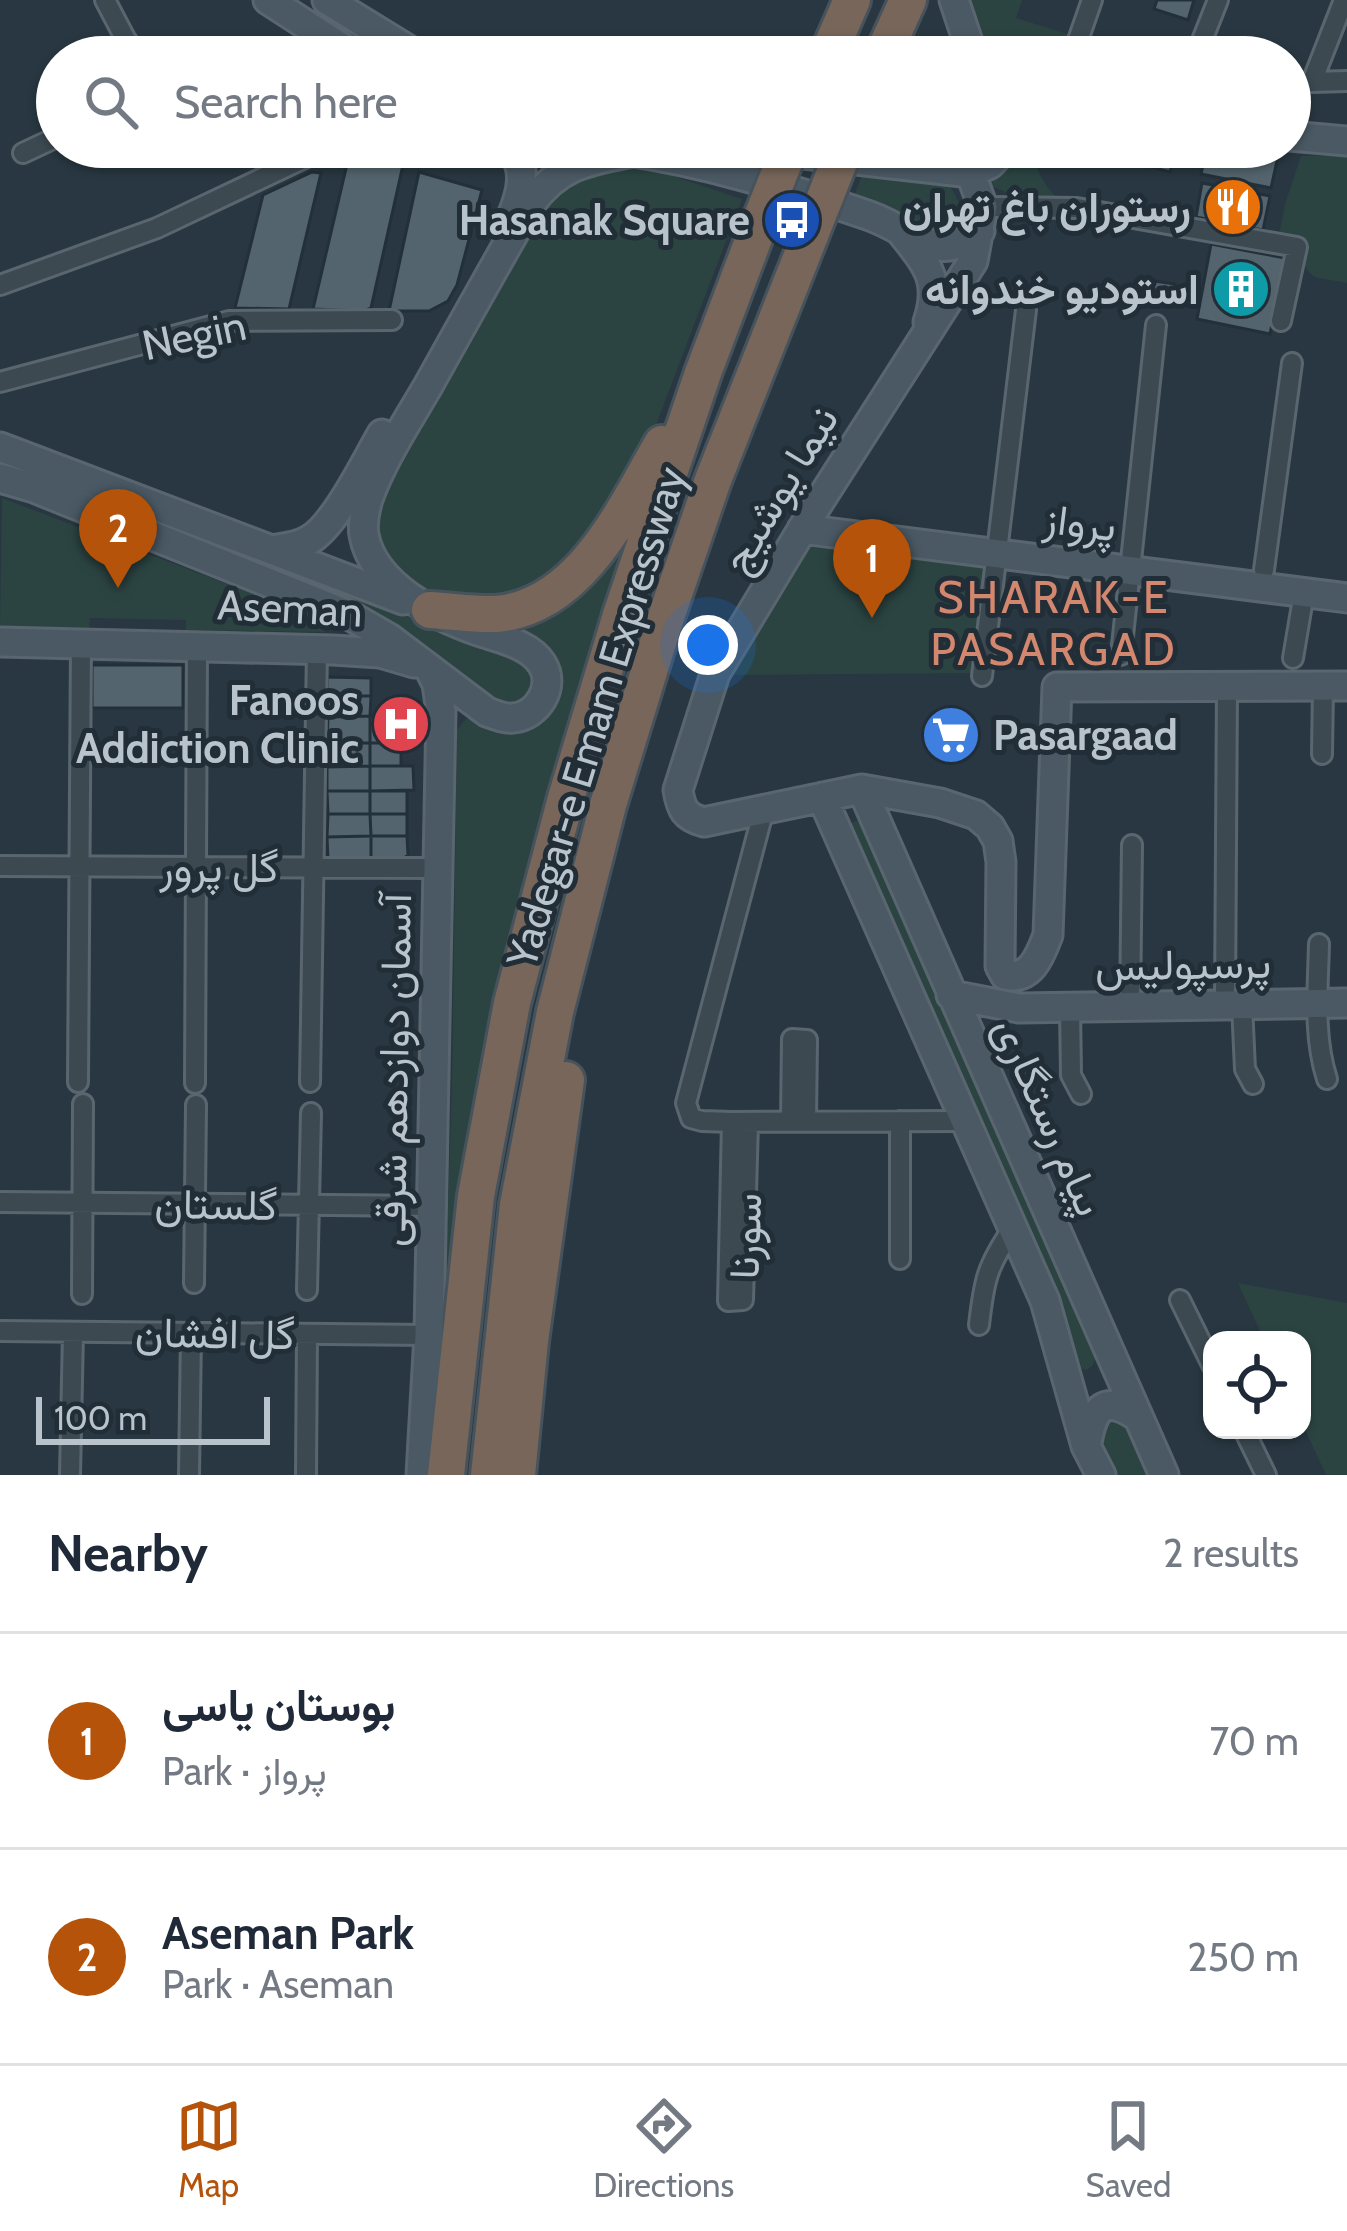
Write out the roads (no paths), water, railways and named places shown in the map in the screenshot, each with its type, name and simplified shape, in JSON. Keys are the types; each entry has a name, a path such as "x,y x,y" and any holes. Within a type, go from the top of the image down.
{"highway":[{"path":"836,36 852,0"},
{"path":"892,36 908,0"},
{"name":"Yadegar-e Emam Expressway","path":"446,1475 476,1196 512,1003 621,615 703,373 782,168"},
{"name":"Yadegar-e Emam Expressway","path":"489,1475 518,1205 555,1012 608,805 713,479 837,168"},
{"path":"430,610 498,614 518,610 571,579 628,504 703,373"},
{"path":"518,1475 530,1341 563,1095 597,924 608,805"}],"street":[{"path":"105,0 124,36"},
{"path":"268,0 324,36"},
{"path":"327,0 386,36"},
{"path":"950,36 954,0"},
{"path":"954,0 966,36"},
{"path":"1079,36 1092,0"},
{"path":"1205,36 1218,0"},
{"path":"1344,0 1312,82 1347,81"},
{"path":"1311,138 1347,141"},
{"path":"23,154 36,148"},
{"path":"0,285 157,228 284,168"},
{"path":"271,550 316,537 333,516 501,240 521,189 522,168"},
{"path":"430,610 382,573 372,558 364,529 369,497 531,203 544,185 570,168"},
{"path":"711,168 876,218 941,247 960,243 982,219 1077,208 1297,248 1281,321"},
{"path":"968,168 982,219"},
{"name":"نیما یوشیج","path":"764,809 704,822 689,818 681,807 678,790 716,674 922,337 968,272 982,219"},
{"path":"899,229 932,275 933,302 922,337"},
{"path":"982,676 1026,310"},
{"name":"Negin","path":"0,382 229,321 392,320"},
{"path":"1120,656 1156,325"},
{"path":"1264,570 1292,363"},
{"path":"0,447 430,610 510,642 541,661 547,675 540,704 515,718 471,711 458,715 440,768"},
{"path":"2,480 325,605 377,631 500,717"},
{"name":"پرواز","path":"807,521 1130,562 1347,598"},
{"name":"پرواز","path":"1130,562 1264,570 1347,581"},
{"path":"1293,658 1304,593"},
{"path":"310,1082 317,650 334,644 344,632 325,605"},
{"name":"Aseman","path":"0,642 380,653 429,668"},
{"path":"78,1082 81,643"},
{"path":"195,1083 197,645"},
{"name":"آسمان دوازدهم شرقی","path":"421,1475 429,1335 440,768 440,698 429,668"},
{"path":"1227,686 1233,1005 1245,1069 1253,1084"},
{"path":"966,1121 691,1118 686,1103 764,809 862,789 976,814 998,842 1000,966 1005,975 1016,978 1027,973 1040,956 1048,935 1057,687 1335,686 1322,754"},
{"name":"پیام رستگاری","path":"862,789 1164,1475"},
{"name":"پیام رستگاری","path":"822,797 1046,1301 1086,1446 1101,1475"},
{"path":"1130,1006 1132,845"},
{"name":"گل پرور","path":"0,866 439,868"},
{"path":"1319,944 1318,1004 1327,1079"},
{"name":"پرسپولیس","path":"951,995 1019,1008 1347,1004"},
{"path":"972,1042 984,1026 1019,1008"},
{"path":"1070,1008 1071,1075 1082,1094"},
{"path":"82,1294 83,1104"},
{"path":"194,1283 196,1105"},
{"path":"307,1290 311,1114"},
{"path":"899,1259 900,1121"},
{"name":"سورنا","path":"740,1122 742,1300 728,1301 740,1122"},
{"name":"گلستان","path":"0,1202 432,1206"},
{"path":"980,1324 985,1277 1013,1228"},
{"path":"1180,1300 1203,1347"},
{"name":"گل افشان","path":"0,1331 429,1335"},
{"path":"70,1475 73,1332"},
{"path":"189,1475 191,1333"},
{"path":"306,1475 307,1334"},
{"path":"1062,1363 1088,1377 1105,1359 1105,1344"},
{"path":"1086,1446 1090,1423 1097,1411 1110,1404 1138,1418"},
{"path":"1248,1439 1266,1475"}],"place":[{"name":"رستوران باغ تهران","path":"1233,207"},
{"name":"Hasanak Square","path":"792,220"},
{"name":"استودیو خندوانه","path":"1241,289"},
{"name":"Aseman Park","path":"118,588"},
{"name":"بوستان یاسی","path":"872,618"},
{"name":"Fanoos Addiction Clinic","path":"401,724"},
{"name":"Pasargaad","path":"951,735"}],"district":[{"name":"SHARAK-E PASARGAD","path":"1054,623"}]}
